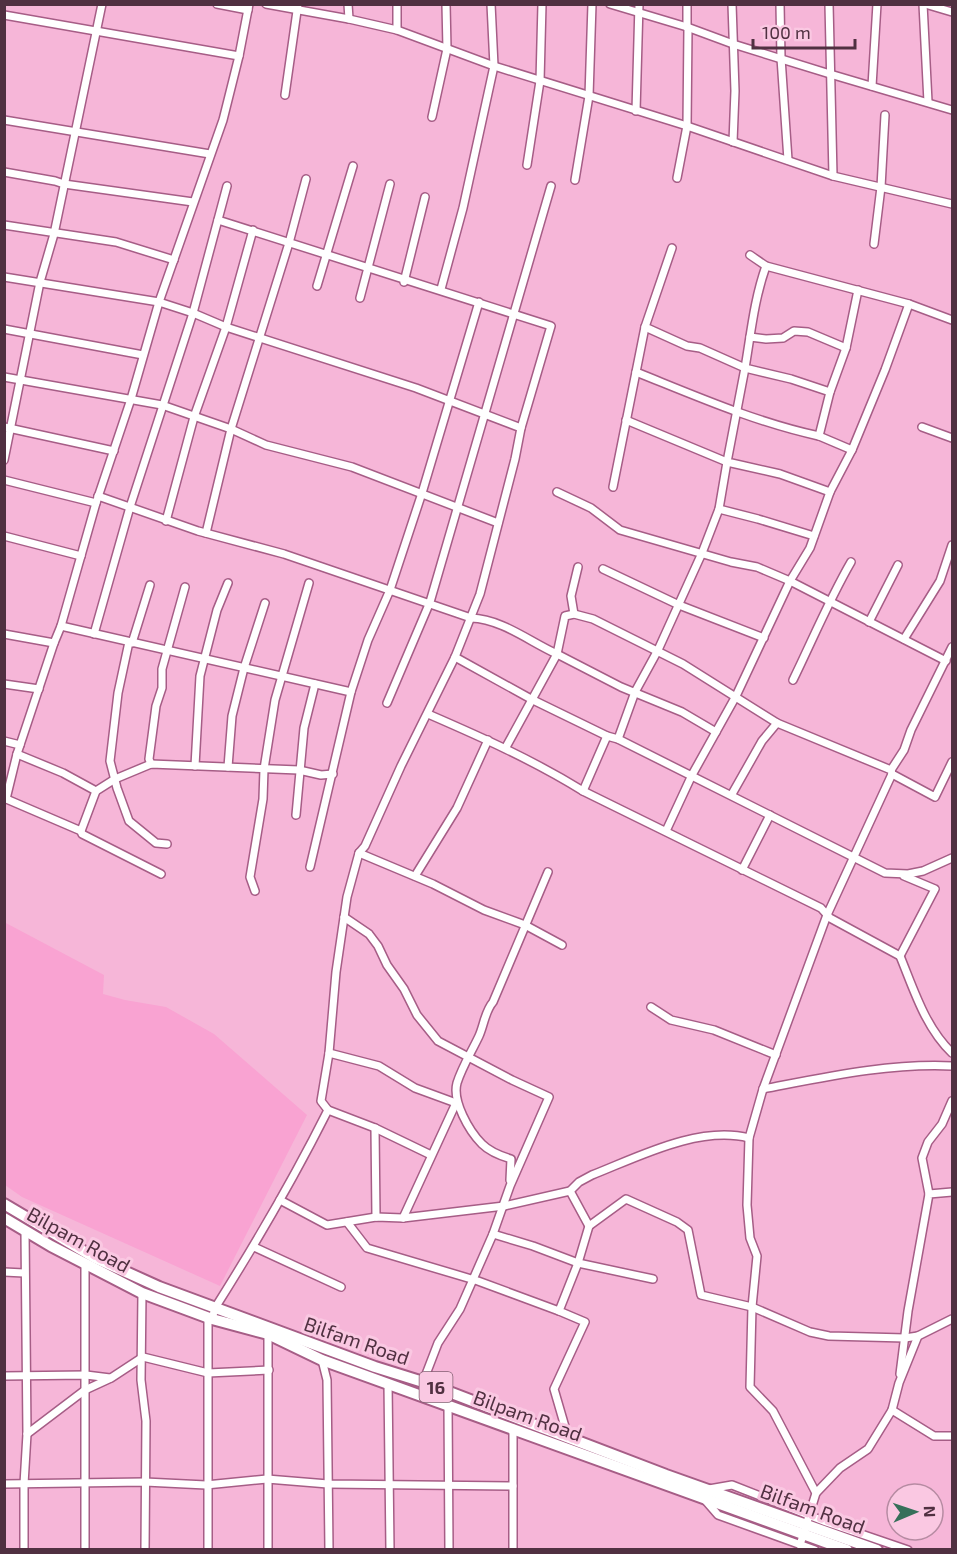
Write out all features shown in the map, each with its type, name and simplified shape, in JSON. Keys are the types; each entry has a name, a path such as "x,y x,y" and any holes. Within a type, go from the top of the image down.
{"main road":[{"name":"16","path":"4,1204 37,1226 112,1267 212,1315"},
{"name":"Bilpam Road","path":"4,1218 142,1293 267,1331 322,1360 805,1530 847,1550"},
{"name":"Bilfam Road","path":"267,1331 423,1382 568,1437 705,1494"},
{"name":"Bilfam Road","path":"805,1530 877,1550"}],"street":[{"path":"4,460 7,427 21,380 40,282 54,234 102,4"},
{"path":"162,874 82,834 81,831 5,800 61,626 97,500 131,399 159,302 223,120 249,7 217,4"},
{"path":"266,4 298,8 397,30 494,66 687,126 833,176 952,204"},
{"path":"348,4 349,19"},
{"path":"397,4 397,30"},
{"path":"432,117 447,49 446,4"},
{"path":"441,289 463,208 494,66 492,4"},
{"path":"527,165 540,81 542,4"},
{"path":"575,180 589,96 591,4"},
{"path":"610,4 952,110"},
{"path":"636,111 639,4"},
{"path":"677,178 687,126 687,4"},
{"path":"732,4 734,142"},
{"path":"780,4 788,160"},
{"path":"829,4 833,176"},
{"path":"872,86 877,4"},
{"path":"928,102 924,4 952,12"},
{"path":"285,95 298,8"},
{"path":"4,15 239,56"},
{"path":"874,244 881,187 885,115"},
{"path":"4,120 210,154"},
{"path":"317,286 353,166"},
{"path":"4,172 55,180 64,184 193,202"},
{"path":"206,532 231,429 261,338 306,179"},
{"path":"360,298 390,184"},
{"path":"94,634 130,507 193,313 227,186"},
{"path":"387,703 430,602 551,186"},
{"path":"404,283 425,197"},
{"path":"218,220 551,326 521,428 480,594 455,657 365,846 359,853 347,897 336,972 329,1053 321,1101 328,1110 375,1128 431,1155"},
{"path":"4,225 116,242 174,260"},
{"path":"166,521 194,417 226,327 253,230"},
{"path":"613,487 645,327 672,248"},
{"path":"750,255 765,266 909,304 952,320"},
{"path":"618,739 634,692 658,651 719,509 735,412 759,286 765,266"},
{"path":"4,277 159,302 226,327 416,388 521,428"},
{"path":"819,436 830,392 846,348 858,290"},
{"path":"310,867 351,692 368,640 390,590 422,493 478,302"},
{"path":"666,831 692,775 765,638 790,581 810,548 830,492 852,450 885,370 909,304"},
{"path":"645,327 745,368 830,392"},
{"path":"4,329 143,355"},
{"path":"750,337 783,338 794,331 808,332 846,348"},
{"path":"636,372 735,412 782,428 819,436 852,450"},
{"path":"4,377 162,405 231,429 268,446 352,467 498,523"},
{"path":"626,420 727,462 780,474 830,492"},
{"path":"921,426 952,438"},
{"path":"7,427 114,451"},
{"path":"4,480 130,507 166,521 284,554 430,602 471,618 483,618 501,625 579,667 682,712 716,732"},
{"path":"557,492 591,508 620,530 637,537 757,567 790,581 949,663"},
{"path":"719,509 814,536"},
{"path":"4,536 81,556"},
{"path":"904,639 940,581 952,545"},
{"path":"793,680 816,634 829,601 851,562"},
{"path":"869,621 898,565"},
{"path":"574,614 571,596 578,567"},
{"path":"603,569 679,605 765,638"},
{"path":"790,581 949,663"},
{"path":"195,766 200,676 217,610 228,583"},
{"path":"255,891 250,877 263,799 264,769 275,700 309,583"},
{"path":"150,585 118,693 110,761 129,821 156,843 167,844"},
{"path":"151,764 149,759 156,706 162,688 162,669 185,586"},
{"path":"228,767 232,716 244,668 265,603"},
{"path":"506,747 557,654 565,616 574,614 592,619 658,651 736,696 777,723 892,772 935,797 952,762"},
{"path":"61,626 351,692"},
{"path":"4,634 54,643"},
{"path":"816,1493 773,1411 750,1387 757,1256 750,1238 747,1205 749,1138 762,1089 827,915 904,750 911,730 949,663 952,647"},
{"path":"455,657 531,699 692,775 885,873 908,874 923,871 952,858"},
{"path":"4,684 39,689"},
{"path":"296,815 304,729 315,684"},
{"path":"428,714 506,747 546,768 582,791 821,908 831,918 900,956 923,1013 952,1053"},
{"path":"732,794 762,741 777,723"},
{"path":"582,791 607,736"},
{"path":"415,876 457,808 488,740"},
{"path":"4,741 96,790"},
{"path":"81,831 96,790 115,778 151,764 299,770 321,775 333,774"},
{"path":"742,870 770,815"},
{"path":"359,853 415,876 483,910 525,925 562,945"},
{"path":"404,1218 456,1102 457,1084 548,872"},
{"path":"897,873 935,889 900,956"},
{"path":"344,917 369,934 404,989 417,1015 438,1041 549,1097 510,1186 494,1234 460,1309 438,1343 423,1382"},
{"path":"651,1007 671,1020 714,1030 776,1055"},
{"path":"946,1047 952,1041"},
{"path":"329,1053 379,1065 415,1088 456,1102 483,1146 511,1159 510,1186"},
{"path":"762,1089 892,1067 952,1066"},
{"path":"899,1383 904,1338 929,1194 922,1158 928,1142 942,1124 952,1101"},
{"path":"208,1550 206,1485 208,1373 212,1315 254,1247 328,1110"},
{"path":"375,1128 376,1217"},
{"path":"280,1200 327,1225 376,1217 404,1218 504,1206 570,1191 579,1182 592,1175 675,1143 733,1134 749,1138"},
{"path":"570,1191 589,1226"},
{"path":"929,1194 952,1192"},
{"path":"559,1311 578,1263 589,1226 626,1199 677,1222 688,1230 701,1295 753,1307 810,1332 829,1336 904,1338 918,1336 952,1319"},
{"path":"347,1222 367,1248 478,1281 585,1322 554,1389 568,1437"},
{"path":"24,1550 27,1434 25,1231"},
{"path":"494,1234 578,1263 652,1279"},
{"path":"254,1247 341,1287"},
{"path":"85,1264 85,1550"},
{"path":"4,1272 24,1274"},
{"path":"142,1293 141,1380 146,1421 145,1550"},
{"path":"267,1331 269,1370 268,1550"},
{"path":"815,1550 805,1530 816,1493 840,1468 868,1449 892,1410 899,1383 918,1336"},
{"path":"27,1434 85,1389 111,1378 143,1357 208,1373 269,1370"},
{"path":"322,1360 327,1380 329,1550"},
{"path":"4,1376 86,1375 111,1378"},
{"path":"388,1383 390,1550"},
{"path":"448,1405 449,1550"},
{"path":"892,1410 934,1436 952,1436"},
{"path":"513,1428 513,1550"},
{"path":"4,1485 145,1482 206,1485 267,1479 389,1486 513,1486"},
{"path":"705,1494 732,1485 805,1530 908,1550"}],"shaded area":[{"path":"4,922 104,975 103,994 166,1007 214,1034 307,1115 220,1286 22,1197 5,1185"}]}
